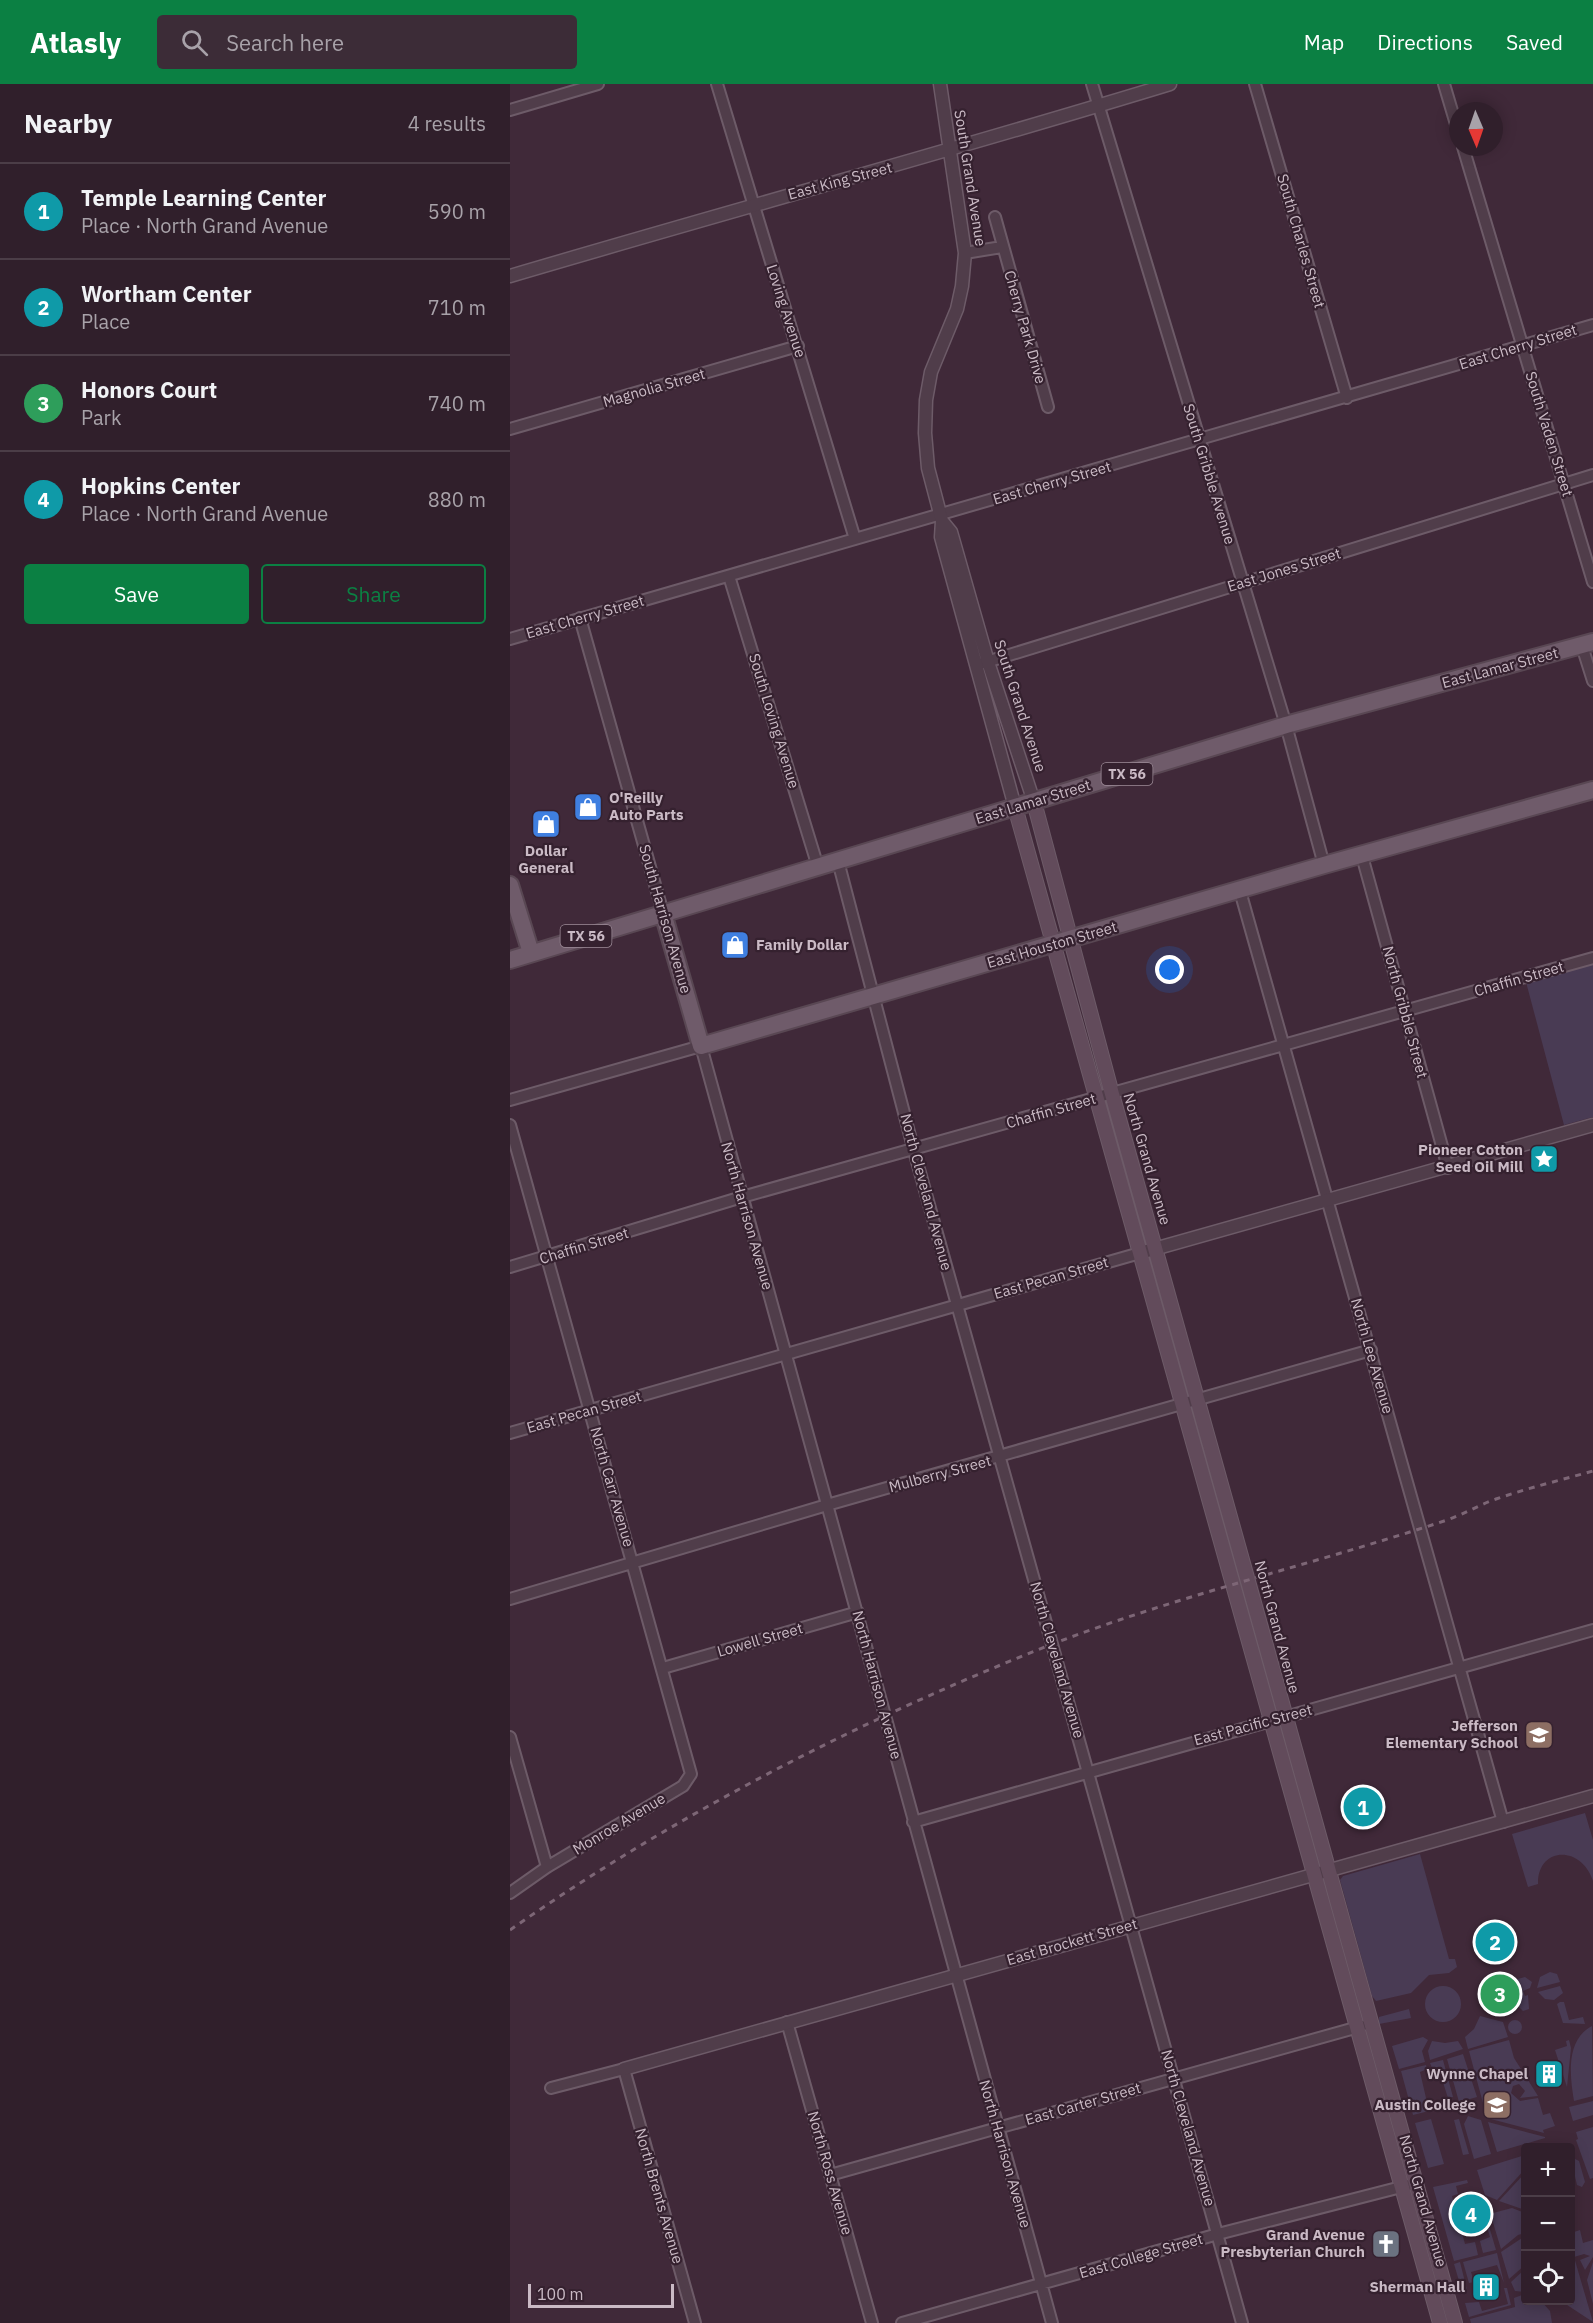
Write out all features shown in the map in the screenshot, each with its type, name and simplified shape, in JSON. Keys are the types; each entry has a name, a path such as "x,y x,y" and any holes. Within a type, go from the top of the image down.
{"main road":[{"name":"East Lamar Street","path":"510,960 1286,725 1587,644"},
{"name":"East Houston Street","path":"701,1046 1324,865 1593,790"},
{"name":"South Grand Avenue","path":"1034,802 1061,942"},
{"name":"South Grand Avenue","path":"1015,807 1061,942"},
{"path":"510,885 531,953"},
{"name":"South Harrison Avenue","path":"663,913 701,1046"},
{"path":"620,926 643,926 655,930 674,950"},
{"name":"North Grand Avenue","path":"1061,942 1112,1094 1197,1401 1278,1718 1315,1874 1357,2028 1455,2323"},
{"name":"North Grand Avenue","path":"1061,942 1097,1098 1182,1405 1278,1718 1330,1869 1371,2024 1440,2323"}],"street":[{"path":"510,110 598,84"},
{"name":"Loving Avenue","path":"717,84 855,538"},
{"name":"South Grand Avenue","path":"940,84 966,253 957,309 931,372 926,400 925,433 928,468 941,518 941,537 1015,807"},
{"name":"South Gribble Avenue","path":"1092,84 1198,441 1244,582 1324,865"},
{"name":"East King Street","path":"510,276 752,204 950,151 1170,84"},
{"name":"South Charles Street","path":"1255,84 1347,398"},
{"path":"1443,84 1449,103"},
{"name":"South Vaden Street","path":"1466,156 1593,582"},
{"name":"Cherry Park Drive","path":"995,218 1048,407"},
{"path":"966,253 1002,247"},
{"name":"East Cherry Street","path":"510,639 855,538 941,518 1593,325"},
{"name":"Magnolia Street","path":"510,429 798,346"},
{"name":"East Jones Street","path":"975,666 1593,475"},
{"name":"South Grand Avenue","path":"941,518 951,532 988,662 1034,802"},
{"name":"South Loving Avenue","path":"729,576 818,867"},
{"name":"South Harrison Avenue","path":"580,618 663,913"},
{"path":"1587,644 1593,681"},
{"path":"1006,775 1024,770"},
{"name":"North Gribble Street","path":"1362,856 1448,1168"},
{"name":"North Cleveland Avenue","path":"838,861 872,998 914,1151 1242,2323"},
{"name":"North Lee Avenue","path":"1240,891 1503,1822"},
{"name":"Chaffin Street","path":"510,1267 742,1197 914,1151 1593,958"},
{"name":"East Houston Street","path":"510,1100 701,1046"},
{"name":"North Harrison Avenue","path":"701,1046 1052,2323"},
{"name":"North Carr Avenue","path":"510,1125 663,1668 690,1767 689,1779"},
{"name":"East Pecan Street","path":"510,1433 957,1304 1448,1168 1593,1125"},
{"name":"Mulberry Street","path":"510,1599 827,1505 1371,1350"},
{"name":"Lowell Street","path":"663,1668 858,1612"},
{"name":"East Pacific Street","path":"913,1822 1593,1629"},
{"path":"510,1737 547,1867"},
{"name":"Monroe Avenue","path":"510,1893 547,1867 683,1786 689,1779"},
{"name":"East Brockett Street","path":"551,2088 1593,1796"},
{"name":"North Ross Avenue","path":"788,2022 872,2323"},
{"name":"East Carter Street","path":"830,2175 1371,2024"},
{"name":"North Brents Avenue","path":"624,2069 694,2323"},
{"name":"East College Street","path":"902,2323 1218,2234 1409,2186"}],"shaded area":[{"path":"1593,963 1593,1117 1564,1125 1526,982"},
{"path":"1585,1813 1593,1840 1593,1881 1587,1869 1579,1861 1570,1856 1561,1855 1552,1857 1544,1863 1538,1884 1528,1887 1512,1834"},
{"path":"1420,1854 1449,1959 1455,1959 1457,1967 1449,1973 1429,1975 1411,1993 1376,2001 1372,1996 1340,1880 1343,1876"},
{"path":"1550,1972 1557,1974 1560,1982 1537,1988 1540,1977"},
{"path":"1525,1977 1532,1982 1530,1988 1523,1991 1525,1996 1528,1995 1529,2009 1523,2011 1518,2006 1511,2012 1510,2008 1498,2011 1492,2003 1495,1996 1492,1986"},
{"path":"1443,1986 1456,1991 1461,2004 1456,2017 1443,2022 1430,2017 1425,2004 1430,1991"},
{"path":"1560,1986 1563,1993 1554,2000 1545,1999 1538,1992"},
{"path":"1564,2002 1569,2020 1583,2017 1585,2024 1563,2023 1557,2004"},
{"path":"1409,2009 1411,2018 1379,2024 1379,2017"},
{"path":"1480,2016 1503,2022 1508,2037 1468,2049 1465,2037 1474,2029"},
{"path":"1512,2020 1518,2020 1522,2027 1518,2034 1512,2034 1508,2030 1508,2024"},
{"path":"1592,2026 1593,2096 1574,2101 1571,2081 1573,2050 1583,2032"},
{"path":"1423,2037 1428,2040 1422,2051 1425,2062 1399,2069 1392,2046"},
{"path":"1509,2040 1514,2058 1538,2096 1520,2098 1525,2091 1519,2084 1513,2086 1511,2093 1520,2101 1538,2098 1543,2115 1550,2113 1555,2126 1543,2130 1544,2133 1487,2118 1469,2051"},
{"path":"1569,2040 1571,2048 1567,2087 1555,2050 1567,2046 1566,2041"},
{"path":"1432,2041 1445,2043 1458,2041 1463,2049 1430,2060 1428,2051"},
{"path":"1463,2054 1477,2097 1459,2102 1447,2059"},
{"path":"1443,2060 1453,2097 1448,2098 1438,2067 1432,2068 1430,2063"},
{"path":"1426,2065 1427,2069 1420,2072 1429,2111 1413,2115 1401,2071"},
{"path":"1593,2101 1593,2115 1573,2121 1569,2107"},
{"path":"1468,2116 1481,2120 1491,2154 1474,2159 1464,2124"},
{"path":"1431,2119 1444,2164 1428,2168 1415,2123"},
{"path":"1459,2119 1469,2154 1463,2155 1454,2120"},
{"path":"1488,2122 1545,2137 1521,2143 1521,2145 1497,2152"},
{"path":"1593,2127 1593,2178 1590,2179 1576,2140 1578,2139 1576,2132"},
{"path":"1521,2156 1521,2173 1497,2200 1485,2195 1477,2170"},
{"path":"1575,2159 1579,2161 1585,2182 1582,2187 1577,2185"},
{"path":"1521,2177 1521,2209 1499,2201"},
{"path":"1467,2180 1468,2183 1456,2186 1458,2194 1452,2196 1465,2244 1475,2242 1478,2255 1454,2261 1433,2187"},
{"path":"1512,2208 1521,2211 1521,2234 1501,2249 1491,2216 1493,2213"},
{"path":"1486,2216 1496,2250 1483,2253 1480,2241 1490,2237 1484,2218"},
{"path":"1580,2230 1583,2243 1593,2240 1593,2257 1585,2270 1580,2260 1590,2256 1584,2254 1575,2257 1575,2232"},
{"path":"1521,2239 1521,2268 1509,2279 1501,2252"},
{"path":"1497,2253 1504,2283 1497,2265 1471,2272 1474,2282 1469,2283 1463,2262"},
{"path":"1575,2260 1593,2322 1567,2305 1575,2305"},
{"path":"1460,2262 1467,2290 1462,2291 1454,2264"},
{"path":"1593,2262 1593,2304 1587,2280"},
{"path":"1521,2273 1521,2292 1515,2291 1511,2282"},
{"path":"1504,2288 1507,2288 1511,2305 1469,2317 1465,2303 1479,2302 1482,2311 1508,2304"},
{"path":"1521,2295 1521,2305 1545,2305 1550,2311 1552,2323 1471,2323 1470,2319 1515,2307 1514,2298"}],"railway":[{"path":"510,1930 574,1887 705,1808 840,1737 979,1674 1099,1627 1197,1595 1397,1536 1447,1520 1496,1499 1593,1471"}],"place":[{"name":"O'Reilly Auto Parts","path":"588,807"},
{"name":"Dollar General","path":"546,824"},
{"name":"Family Dollar","path":"735,945"},
{"name":"Pioneer Cotton Seed Oil Mill","path":"1544,1159"},
{"name":"Jefferson Elementary School","path":"1539,1735"},
{"name":"Temple Learning Center","path":"1363,1807"},
{"name":"Wortham Center","path":"1495,1942"},
{"name":"Honors Court","path":"1500,1994"},
{"name":"Wynne Chapel","path":"1549,2074"},
{"name":"Austin College","path":"1497,2105"},
{"name":"Hopkins Center","path":"1471,2214"},
{"name":"Grand Avenue Presbyterian Church","path":"1386,2244"},
{"name":"Sherman Hall","path":"1486,2287"}]}
